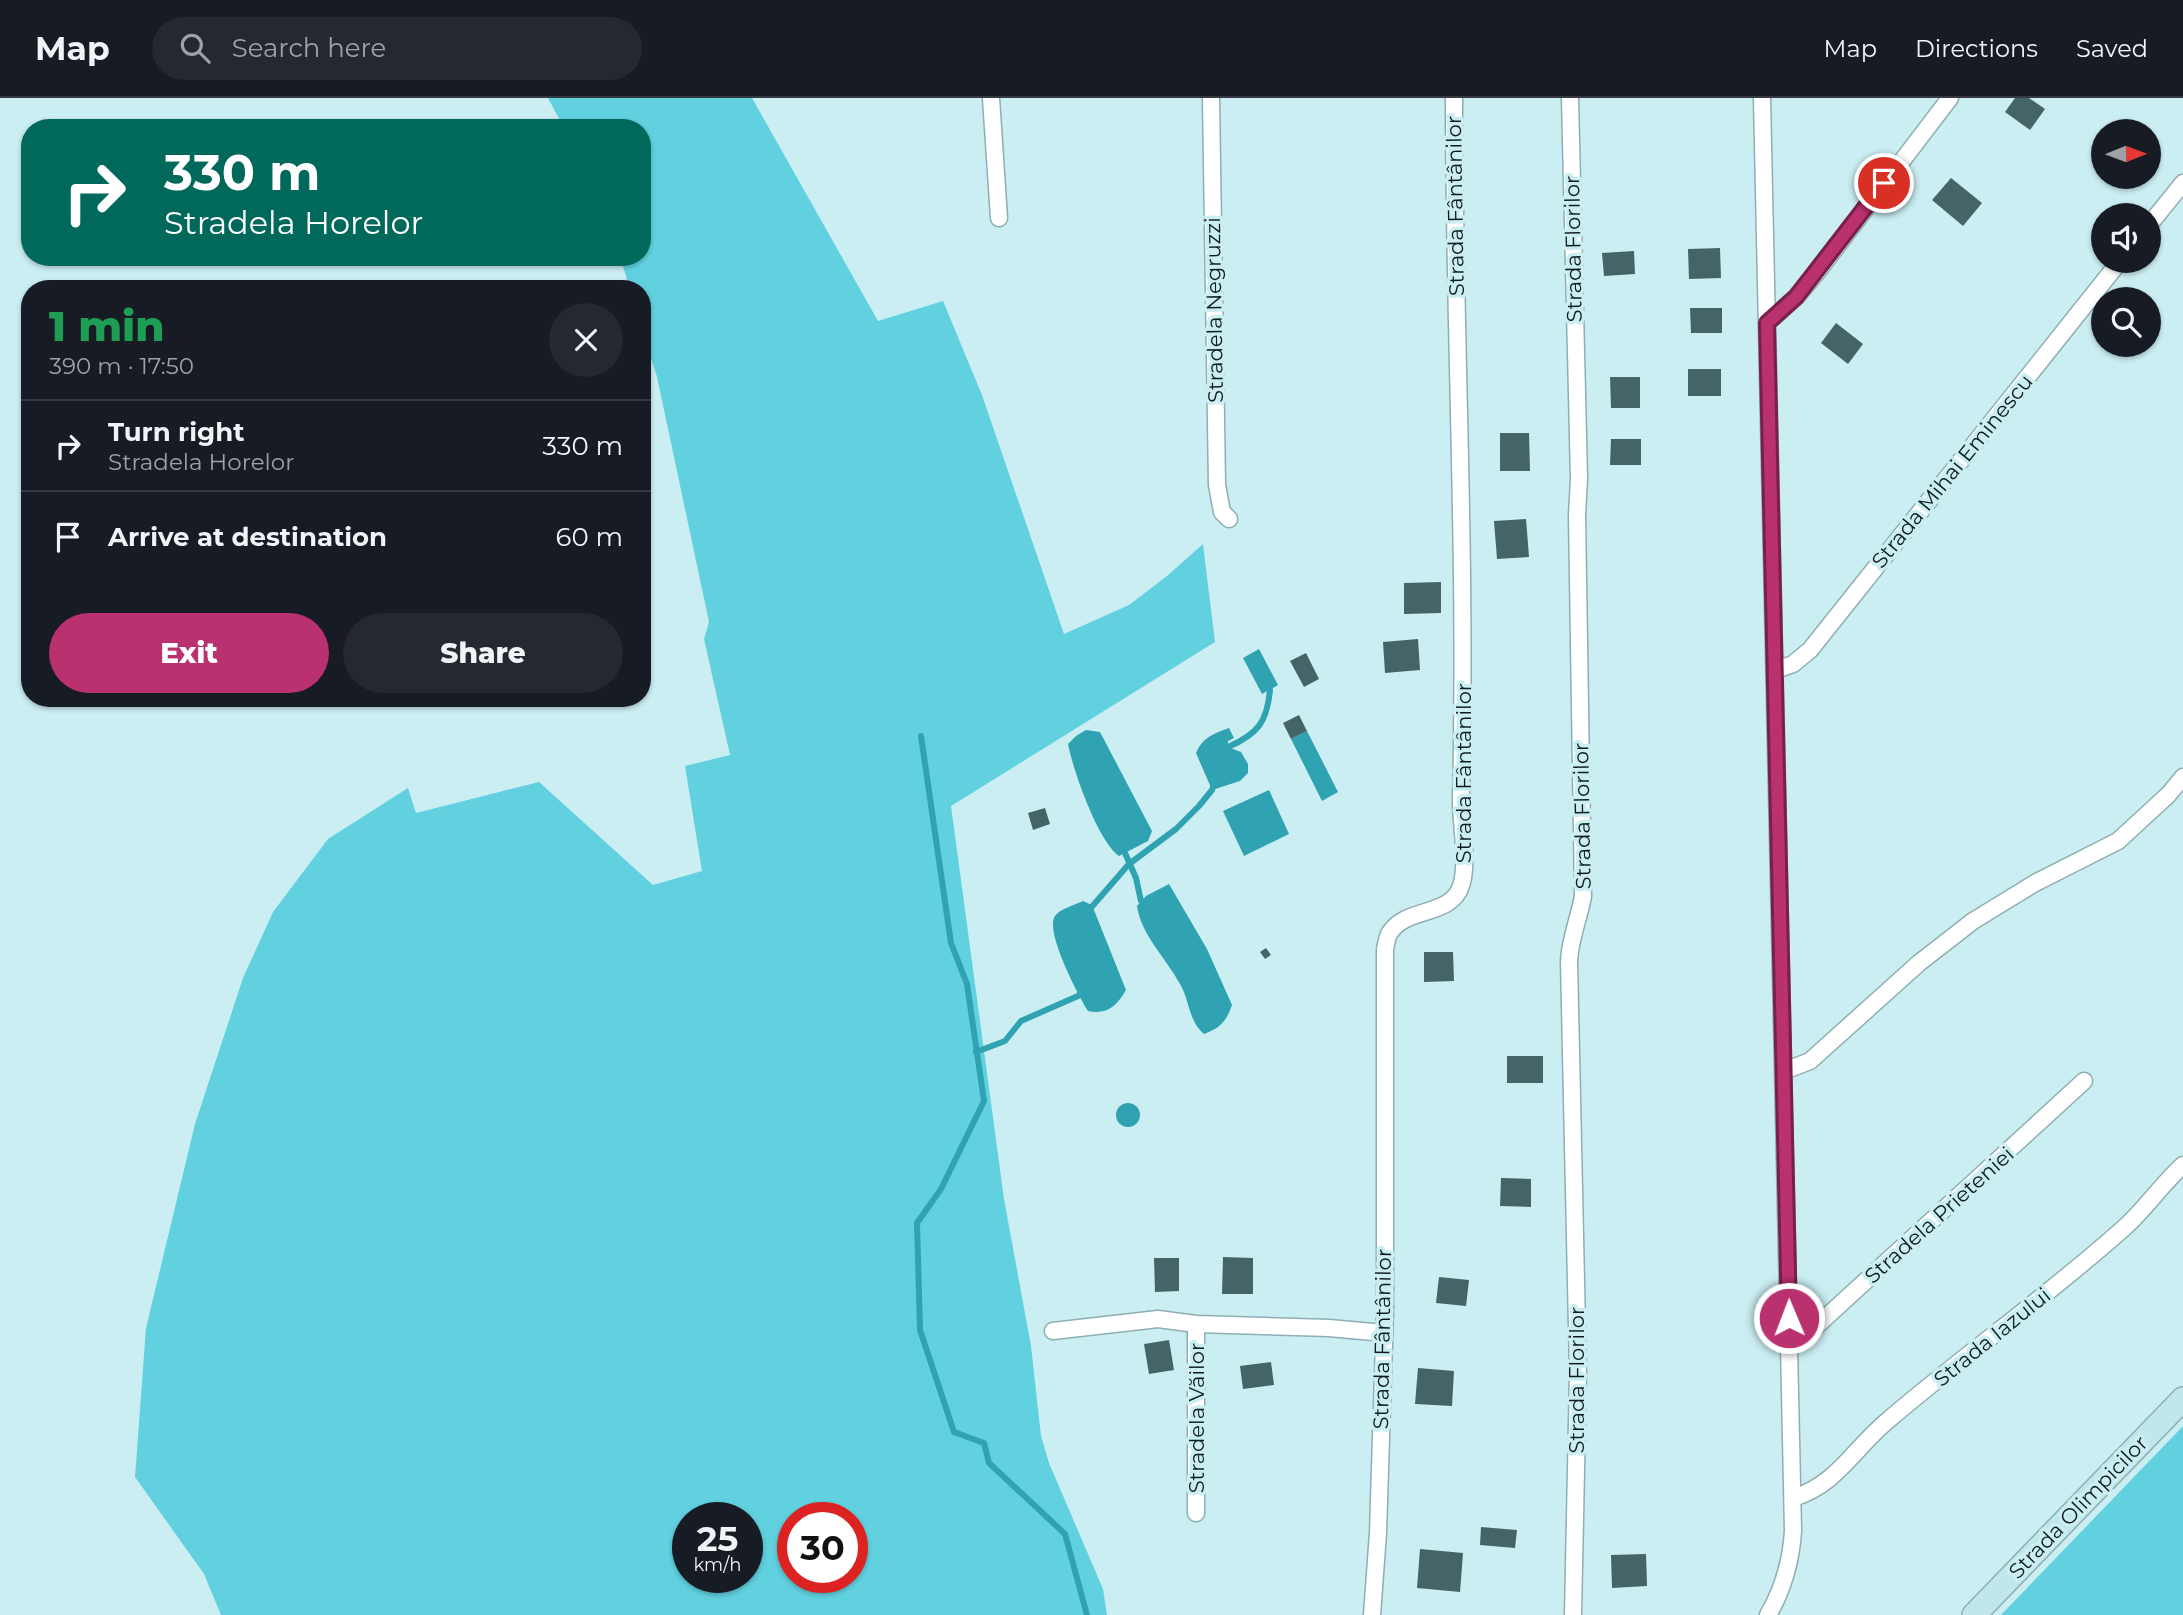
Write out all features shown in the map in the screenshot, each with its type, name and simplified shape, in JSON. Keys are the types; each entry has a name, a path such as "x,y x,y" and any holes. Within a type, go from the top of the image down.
{"main road":[{"name":"Strada Olimpicilor","path":"1974,1615 2183,1399"}],"street":[{"path":"991,98 999,218"},
{"name":"Stradela Negruzzi","path":"1211,98 1217,485 1222,512 1229,519"},
{"name":"Strada Fântânilor","path":"1372,1615 1378,1533 1384,1333 1385,949 1389,934 1401,922 1413,915 1438,908 1454,898 1461,886 1464,870 1461,804 1462,518 1454,240 1454,98"},
{"name":"Strada Florilor","path":"1570,98 1579,479 1577,515 1583,896 1580,917 1570,943 1569,961 1578,1373 1573,1615"},
{"path":"1762,98 1793,1498 1791,1559 1784,1582 1768,1615"},
{"path":"1767,323 1796,297 1818,271 1950,98"},
{"path":"2161,210 2183,183"},
{"name":"Strada Mihai Eminescu","path":"1776,670 1793,664 1810,650 2110,273"},
{"path":"1784,1072 1810,1061 1919,963 1973,921 2035,883 2118,841 2168,795 2183,777"},
{"name":"Stradela Prieteniei","path":"1790,1345 1811,1331 2084,1081"},
{"name":"Strada Iazului","path":"1793,1498 1820,1488 1868,1437 2126,1225 2183,1165"},
{"name":"Stradela Văilor","path":"1053,1331 1158,1319 1196,1324 1329,1328 1384,1333"},
{"name":"Stradela Văilor","path":"1196,1324 1196,1513"}],"shaded area":[{"path":"548,98 752,98 878,321 943,301 982,395 1064,634 1129,605 1203,544 1215,642 951,806 1004,1199 1031,1346 1041,1436 1049,1463 1103,1589 1107,1615 221,1615 204,1574 135,1477 146,1328 195,1124 243,978 273,912 328,839 408,788 416,813 539,782 653,885 702,871 685,766 730,755 704,639 709,622 651,358 651,280 627,280 623,266 651,266 651,119 559,119"},
{"path":"1259,649 1278,685 1262,694 1243,658"},
{"path":"1229,728 1234,738 1228,741 1228,747 1241,752 1248,764 1248,773 1240,781 1212,790 1196,753 1209,737"},
{"path":"1086,730 1100,732 1152,831 1148,841 1119,856 1095,821 1071,756 1068,744"},
{"path":"1307,731 1338,792 1322,801 1291,739"},
{"path":"1269,790 1289,834 1244,856 1223,811"},
{"path":"1169,884 1207,949 1232,1005 1222,1024 1204,1034 1192,1017 1180,984 1139,917 1137,906 1146,896"},
{"path":"1083,901 1092,905 1126,990 1115,1005 1101,1012 1088,1011 1083,1003 1059,951 1053,926 1054,918 1059,912"},
{"path":"1128,1103 1136,1107 1140,1115 1136,1123 1128,1127 1120,1123 1116,1115 1120,1107"},
{"path":"2183,1426 2183,1615 2001,1615"}],"building":[{"path":"2015,98 2029,98 2045,109 2030,130 2005,112"},
{"path":"1951,178 1982,203 1963,226 1932,200"},
{"path":"1720,248 1721,278 1689,279 1688,249"},
{"path":"1634,251 1635,274 1604,276 1602,253"},
{"path":"1690,308 1722,308 1722,333 1691,333"},
{"path":"1836,323 1863,344 1848,364 1821,343"},
{"path":"1688,369 1721,369 1721,396 1688,396"},
{"path":"1610,377 1640,377 1640,408 1611,408"},
{"path":"1500,433 1529,433 1530,471 1500,471"},
{"path":"1611,439 1641,439 1641,465 1610,465"},
{"path":"1526,519 1529,557 1497,559 1494,521"},
{"path":"1441,582 1441,613 1404,614 1404,583"},
{"path":"1418,639 1420,670 1385,673 1383,642"},
{"path":"1306,653 1319,679 1304,687 1290,661"},
{"path":"1299,715 1307,731 1291,739 1283,723"},
{"path":"1045,808 1050,824 1033,830 1028,813"},
{"path":"1266,948 1271,955 1265,959 1260,952"},
{"path":"1424,952 1453,952 1454,981 1424,982"},
{"path":"1507,1056 1543,1056 1543,1083 1507,1083"},
{"path":"1501,1178 1531,1179 1531,1207 1500,1206"},
{"path":"1223,1257 1253,1258 1253,1294 1222,1294"},
{"path":"1154,1258 1179,1258 1179,1291 1155,1292"},
{"path":"1439,1277 1469,1280 1466,1306 1436,1303"},
{"path":"1169,1340 1174,1370 1149,1374 1144,1344"},
{"path":"1271,1362 1274,1385 1243,1389 1240,1366"},
{"path":"1418,1368 1454,1371 1452,1406 1415,1404"},
{"path":"1481,1527 1517,1530 1515,1548 1480,1545"},
{"path":"1420,1549 1463,1553 1460,1592 1417,1588"},
{"path":"1646,1554 1647,1586 1612,1588 1611,1555"}],"waterway":[{"path":"1227,752 1228,747 1247,737 1259,726 1266,711 1270,690"},
{"path":"921,736 951,943 967,984 984,1101 941,1189 917,1223 920,1330 954,1432 984,1443 989,1463 1065,1534 1087,1615"},
{"path":"1089,910 1129,864 1176,829 1199,806 1215,782"},
{"path":"1125,853 1136,878 1141,901"},
{"path":"976,1052 1005,1041 1021,1021 1078,996 1083,990"}],"route":[{"path":"1789,1318 1767,323 1796,297 1818,271 1884,183"}]}
